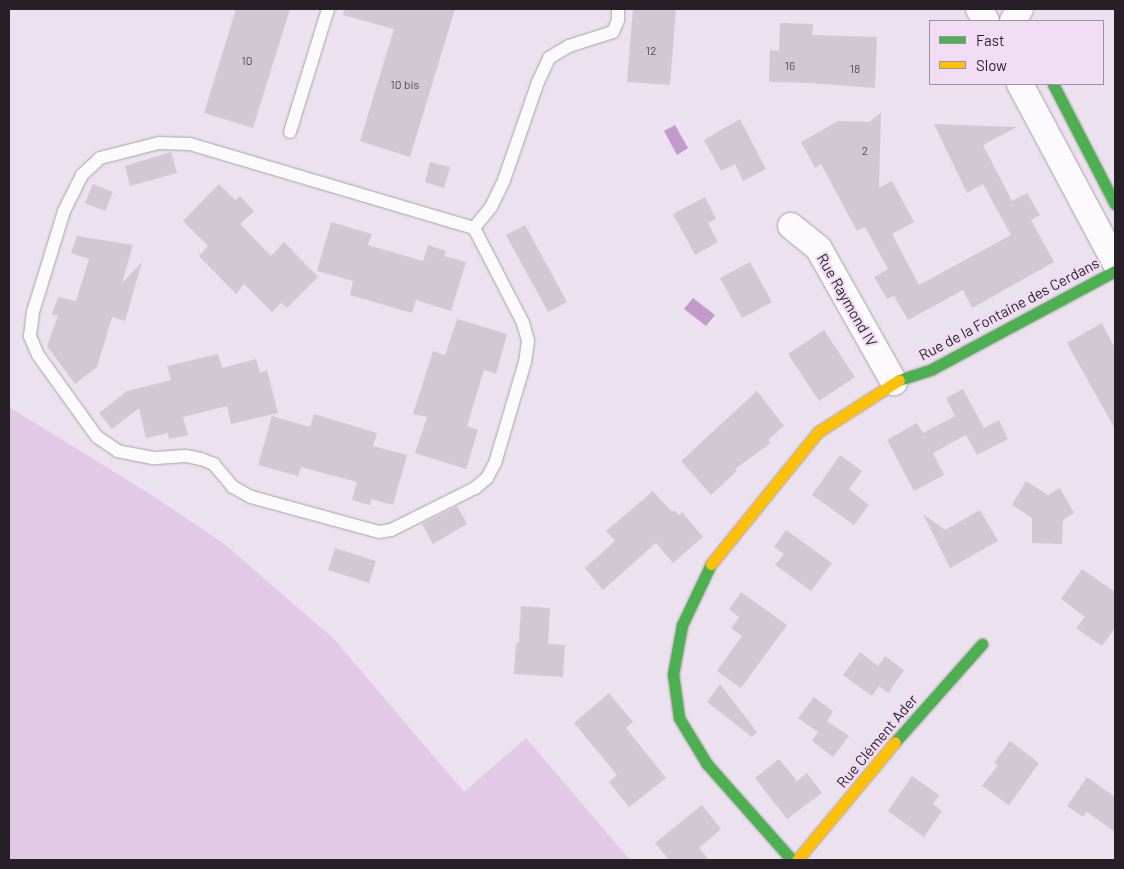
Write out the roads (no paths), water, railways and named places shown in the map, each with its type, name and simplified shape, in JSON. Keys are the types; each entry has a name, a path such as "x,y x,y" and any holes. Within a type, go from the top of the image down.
{"street":[{"path":"1021,85 1115,262"},
{"path":"1054,85 1115,204"},
{"name":"Rue Raymond IV","path":"791,226 819,249 894,382"},
{"name":"Rue de la Fontaine des Cerdans","path":"792,860 707,764 679,718 673,674 682,625 710,565 818,432 894,382 932,369 1115,270"},
{"name":"Rue Clément Ader","path":"797,860 914,719 982,644"}],"lane":[{"path":"290,132 328,9"},
{"path":"474,228 492,207 504,180 538,82 550,58 569,46 613,32 618,20 618,9"},
{"path":"160,143 190,144 474,228 523,323 528,341 525,362 496,463 487,478 475,488 391,530 378,532 365,529 250,497 233,487 214,464 201,459 185,456 153,458 118,451 97,437 38,355 30,336 33,312 64,211 82,175 100,158 123,150 160,143"}]}
